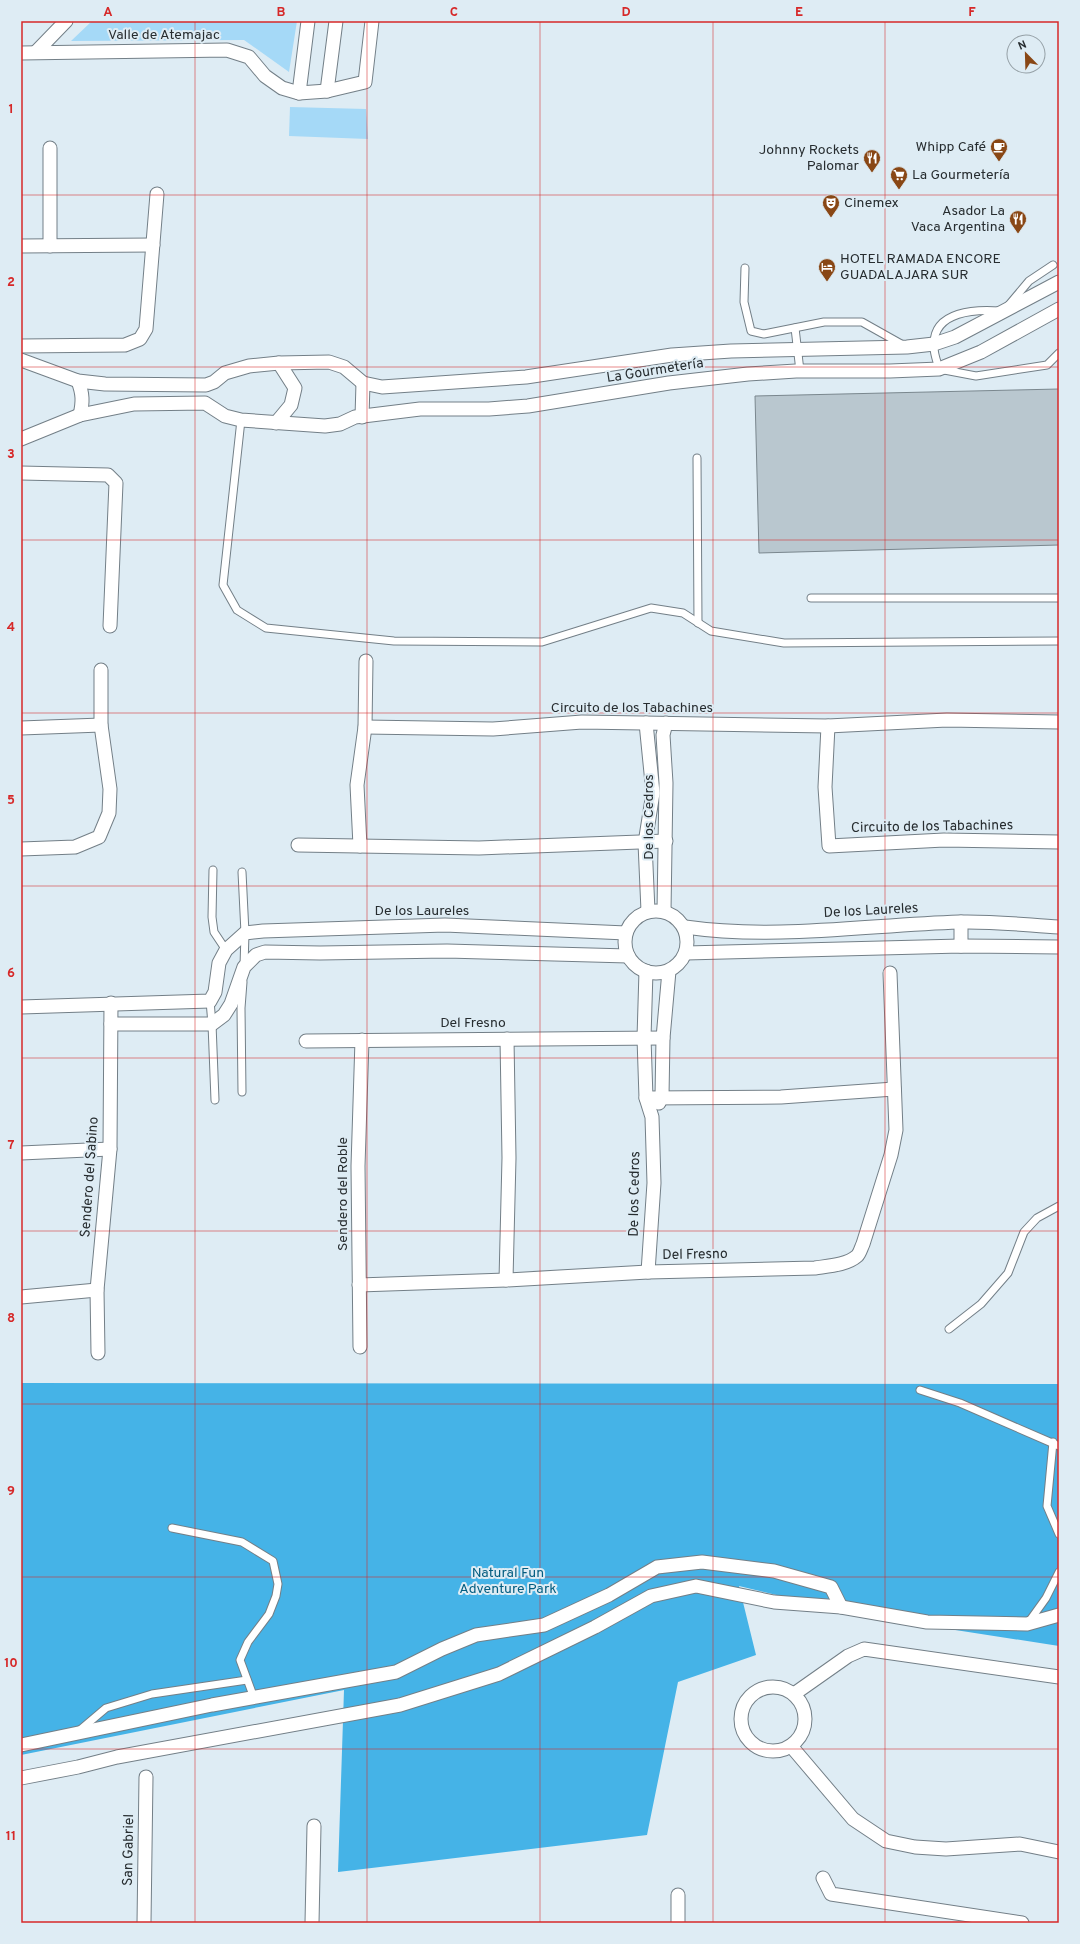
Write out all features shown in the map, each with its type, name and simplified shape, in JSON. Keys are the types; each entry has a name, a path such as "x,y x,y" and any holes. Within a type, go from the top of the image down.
{"street":[{"path":"36,52 66,21"},
{"path":"299,93 308,21"},
{"path":"327,91 336,21"},
{"name":"Valle de Atemajac","path":"21,53 227,50 249,57 265,76 282,88 299,93 327,91 365,82 372,21"},
{"path":"50,148 50,246"},
{"path":"21,346 125,345 140,339 146,329 157,194"},
{"path":"21,246 153,245"},
{"name":"La Gourmetería","path":"363,383 382,387 472,382 526,377 672,355 731,351 907,347 934,344 955,337 1059,282"},
{"name":"La Gourmetería","path":"21,439 80,415 134,404 205,403 225,416 241,420 325,426 340,424 355,417 420,409 489,409 528,406 677,382 748,374 800,371 890,371 939,369 981,352 1059,309"},
{"path":"21,360 78,381 105,384 206,385 214,382 225,373 249,366 279,363 329,362 344,367 363,383 362,417"},
{"path":"276,423 291,405 295,388 279,363"},
{"path":"78,381 83,398 80,415"},
{"path":"21,473 108,475 116,483 110,626"},
{"path":"360,846 357,786 364,727 366,661"},
{"path":"21,849 75,847 99,837 109,813 110,797 101,725 101,670"},
{"name":"Circuito de los Tabachines","path":"364,727 493,729 582,722 828,726 947,720 1059,722"},
{"name":"De los Cedros","path":"646,723 653,793 645,842 648,911"},
{"name":"De los Cedros","path":"664,911 666,841 664,818 666,783 663,735 666,723"},
{"path":"21,728 101,725"},
{"name":"Circuito de los Tabachines","path":"828,726 825,787 829,846 944,840 1059,842"},
{"path":"298,845 479,848 666,841"},
{"path":"648,911 664,911 675,916 685,927 688,939 686,953 679,964 669,971 656,973 646,972 635,965 628,956 624,941 626,933 629,926 637,916 648,911"},
{"path":"961,922 961,946"},
{"name":"De los Laureles","path":"685,927 720,932 756,933 961,922 1059,927"},
{"name":"De los Laureles","path":"245,933 280,930 445,925 626,933"},
{"path":"21,1007 210,1001 215,992 219,963 226,950 245,933"},
{"path":"686,953 961,946 1059,947"},
{"path":"111,1024 212,1024 224,1015 231,1004 244,967 256,955 265,952 320,953 447,951 628,956"},
{"name":"De los Cedros","path":"652,1117 662,1096 663,1038 669,971"},
{"name":"De los Cedros","path":"646,972 644,1038 646,1098 652,1117 654,1183 648,1272"},
{"name":"Del Fresno","path":"359,1284 506,1280 648,1272 815,1268 836,1264 858,1255 863,1244 891,1155 896,1130 890,972"},
{"name":"Sendero del Sabino","path":"98,1353 97,1290 110,1149 111,1003"},
{"name":"Del Fresno","path":"306,1041 663,1038"},
{"path":"506,1280 510,1158 507,1039"},
{"name":"Sendero del Roble","path":"360,1347 358,1166 362,1040"},
{"path":"646,1098 662,1096 781,1096 894,1088"},
{"path":"21,1153 110,1149"},
{"path":"21,1297 97,1290"},
{"path":"21,1745 254,1698 396,1672 442,1649 476,1635 544,1624 609,1595 657,1567 702,1562 774,1571 831,1587 841,1607"},
{"path":"21,1778 118,1757 400,1705 499,1674 595,1627 651,1596 696,1586 774,1602 841,1607 927,1622 1027,1624 1059,1615"},
{"path":"794,1694 848,1656 864,1649 1059,1677"},
{"path":"777,1687 794,1694 801,1702 805,1718 802,1734 790,1746 773,1751 756,1746 744,1732 741,1714 745,1703 759,1690 777,1687"},
{"path":"790,1746 853,1819 886,1841 915,1847 946,1849 1020,1844 1059,1852"},
{"name":"San Gabriel","path":"144,1923 146,1777"},
{"path":"312,1923 314,1826"},
{"path":"823,1878 831,1894 1022,1923"},
{"path":"678,1895 678,1923"}],"lane":[{"path":"1053,265 1029,282 1017,293 1004,311 981,309 962,312 944,323 936,332 934,344 939,369 976,376 1047,365 1059,354"},
{"path":"745,268 744,302 751,331 764,334 824,322 862,322 907,347"},
{"path":"795,328 796,350 800,371"},
{"path":"241,420 223,585 238,610 266,628 394,641 542,642 651,608 683,613 711,631 784,643 1059,641"},
{"path":"696,458 698,623"},
{"path":"811,598 1059,598"},
{"path":"212,870 212,917 214,932 226,950"},
{"path":"242,872 245,933 241,1008 242,1092"},
{"path":"210,1001 215,1100"},
{"path":"949,1329 981,1304 1008,1273 1024,1232 1037,1218 1059,1206"},
{"path":"920,1390 960,1403 1056,1444 1047,1506 1059,1534"},
{"path":"172,1528 242,1542 273,1561 278,1584 276,1596 269,1614 248,1642 240,1660 254,1698"},
{"path":"1027,1624 1046,1598 1059,1572"},
{"path":"76,1733 106,1708 152,1694 247,1680"}],"shaded area":[{"path":"92,21 297,21 289,72 244,40 71,41"},
{"path":"290,107 366,109 368,139 289,136"}],"green space":[{"name":"Natural Fun Adventure Park","path":"21,1383 1059,1384 1059,1646 859,1615 739,1586 756,1655 678,1682 647,1835 338,1872 344,1690 21,1755"}],"building":[{"path":"1059,389 1059,545 759,553 755,396"}],"place":[{"name":"Whipp Café","path":"999,162"},
{"name":"Johnny Rockets Palomar","path":"872,173"},
{"name":"La Gourmetería","path":"899,190"},
{"name":"Cinemex","path":"831,218"},
{"name":"Asador La Vaca Argentina","path":"1018,234"},
{"name":"HOTEL RAMADA ENCORE GUADALAJARA SUR","path":"827,282"}]}
